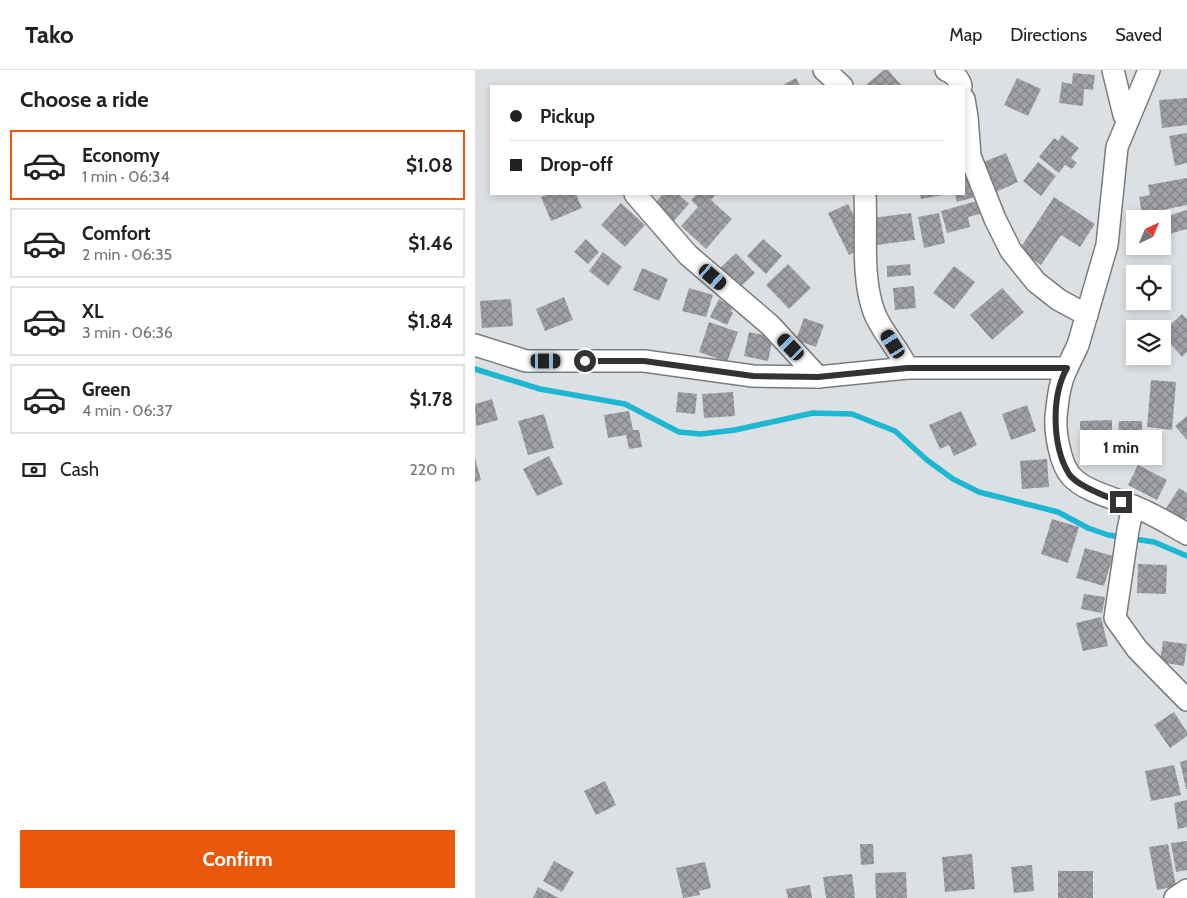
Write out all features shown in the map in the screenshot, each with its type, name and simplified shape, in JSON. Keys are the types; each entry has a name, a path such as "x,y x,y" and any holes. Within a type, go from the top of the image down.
{"street":[{"path":"824,70 841,85"},
{"path":"946,70 952,72 960,81 961,85"},
{"path":"1113,70 1124,115 1127,118"},
{"path":"1149,70 1127,118 1117,147 1107,245 1078,345 1063,376 1058,394 1056,425 1059,448 1070,475 1084,485 1133,506 1187,534"},
{"path":"965,105 970,156 995,220 1011,250 1036,282 1059,300 1087,315"},
{"path":"636,195 688,255 769,325 818,377"},
{"path":"865,195 867,285 874,313 907,368"},
{"path":"475,344 526,361 644,361 753,376 818,377 907,368 1067,368"},
{"path":"1133,506 1126,540 1115,618 1137,649 1187,700"},
{"path":"1175,898 1187,890"}],"building":[{"path":"884,70 888,70 901,85 868,85"},
{"path":"1073,73 1095,75 1093,90 1084,89 1083,106 1059,103 1062,82 1072,84"},
{"path":"796,78 800,85 783,85"},
{"path":"1017,78 1041,89 1028,116 1004,105"},
{"path":"1187,98 1187,125 1162,128 1159,100"},
{"path":"1187,133 1187,163 1175,166 1169,136"},
{"path":"1062,135 1079,148 1071,158 1077,163 1072,169 1065,165 1059,173 1039,157 1054,138 1058,141"},
{"path":"1006,153 1018,182 994,193 981,163"},
{"path":"1038,162 1056,176 1041,196 1023,181"},
{"path":"971,176 975,197 957,202 955,195 965,195 965,178"},
{"path":"1187,178 1187,205 1162,210 1141,210 1139,197 1150,195 1148,185"},
{"path":"546,195 576,195 582,208 551,221 541,197"},
{"path":"662,195 679,195 689,204 671,224 652,207"},
{"path":"696,195 715,195 711,200 732,219 706,249 681,226 698,207 691,200"},
{"path":"920,195 943,195 921,199"},
{"path":"1054,197 1095,224 1080,247 1061,235 1041,265 1019,250"},
{"path":"977,201 980,214 968,217 970,227 947,233 941,211"},
{"path":"621,203 645,225 625,247 601,225"},
{"path":"848,204 862,231 862,248 849,255 828,213"},
{"path":"1187,210 1187,229 1171,233 1171,215"},
{"path":"911,213 915,240 876,245 872,218"},
{"path":"939,213 945,243 924,248 918,217"},
{"path":"586,239 599,252 588,264 574,252"},
{"path":"763,239 782,256 766,274 747,256"},
{"path":"603,252 622,267 608,286 589,271"},
{"path":"736,253 755,273 738,289 718,270"},
{"path":"788,264 811,288 789,309 766,285"},
{"path":"910,264 911,275 887,277 887,266"},
{"path":"954,266 975,282 954,309 933,293"},
{"path":"642,268 668,279 659,301 633,290"},
{"path":"914,286 916,308 895,310 893,288"},
{"path":"689,288 713,295 706,317 682,311"},
{"path":"1002,288 1024,312 992,340 970,315"},
{"path":"564,297 573,320 545,331 536,309"},
{"path":"511,299 513,326 482,328 480,301"},
{"path":"719,299 733,307 731,311 733,313 727,325 710,317"},
{"path":"1182,314 1187,319 1187,352 1182,357 1171,344 1171,324"},
{"path":"804,318 824,325 816,347 796,340"},
{"path":"709,322 738,332 727,362 699,352"},
{"path":"749,332 773,337 768,361 744,356"},
{"path":"1151,380 1176,382 1172,430 1147,427"},
{"path":"678,392 697,394 695,414 676,412"},
{"path":"733,392 735,416 704,418 702,394"},
{"path":"492,399 498,420 476,426 475,404"},
{"path":"1027,405 1036,431 1011,440 1002,414"},
{"path":"629,411 633,430 639,430 642,447 629,449 626,435 608,438 604,415"},
{"path":"961,411 977,445 954,456 949,445 940,449 929,425"},
{"path":"544,414 554,448 528,455 518,421"},
{"path":"1187,416 1187,440 1175,426"},
{"path":"1112,420 1112,461 1080,462 1080,421"},
{"path":"1119,421 1142,421 1142,441 1118,440"},
{"path":"549,456 563,484 537,496 523,469"},
{"path":"475,458 481,480 475,482"},
{"path":"1047,459 1049,487 1022,489 1020,461"},
{"path":"1138,465 1167,480 1157,500 1128,485"},
{"path":"1179,488 1187,493 1187,517 1184,522 1165,510"},
{"path":"1052,519 1079,527 1068,563 1041,554"},
{"path":"1085,548 1113,556 1104,586 1076,578"},
{"path":"1138,564 1167,565 1166,594 1137,593"},
{"path":"1084,594 1105,597 1102,613 1081,609"},
{"path":"1101,617 1108,646 1083,651 1076,623"},
{"path":"1163,641 1187,644 1184,666 1160,662"},
{"path":"1174,712 1187,732 1187,736 1170,748 1154,725"},
{"path":"1187,760 1187,789 1186,789 1180,762"},
{"path":"1174,765 1181,795 1151,801 1145,771"},
{"path":"605,781 616,805 596,815 584,791"},
{"path":"1187,800 1187,827 1178,829 1174,803"},
{"path":"1187,841 1187,870 1176,872 1171,843"},
{"path":"860,844 873,844 874,864 861,865"},
{"path":"1168,844 1176,886 1157,890 1149,847"},
{"path":"972,854 975,889 945,892 942,857"},
{"path":"554,861 574,872 562,892 543,881"},
{"path":"705,862 711,888 699,891 700,895 683,898 676,868"},
{"path":"1032,865 1034,891 1014,893 1011,867"},
{"path":"1058,871 1093,871 1093,898 1058,898"},
{"path":"906,872 907,898 876,898 875,873"},
{"path":"852,874 855,898 826,898 823,877"},
{"path":"810,885 812,898 788,898 786,889"},
{"path":"538,887 559,898 533,898"}],"waterway":[{"path":"475,369 540,389 625,404 679,432 701,434 735,430 813,413 852,414 895,431 927,460 953,479 979,492 1058,512 1088,528 1108,535 1154,542 1187,556"}],"route":[{"path":"585,361 644,361 753,376 818,377 907,368 1067,368 1058,394 1056,425 1059,448 1070,475 1084,485 1121,502"}]}
